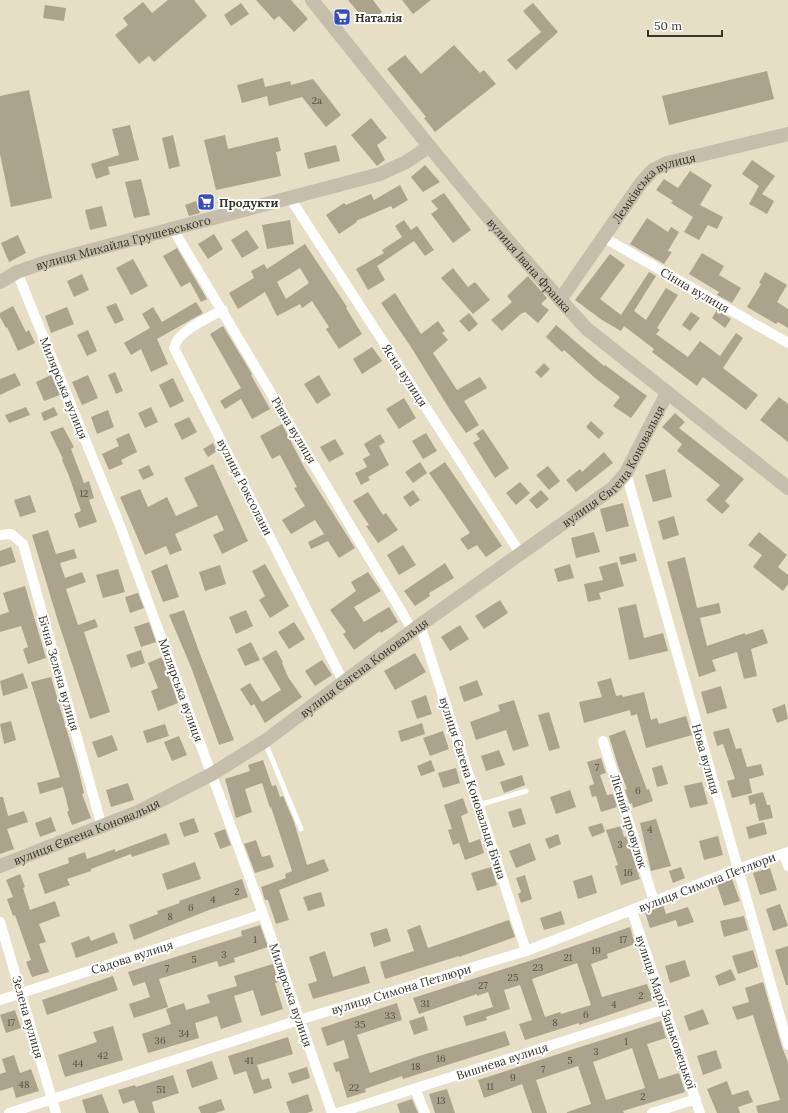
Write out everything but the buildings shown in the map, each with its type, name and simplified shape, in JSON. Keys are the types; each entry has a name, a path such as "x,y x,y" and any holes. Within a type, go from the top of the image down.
{"street":[{"name":"вулиця Івана Франка","path":"312,0 429,147 560,300 587,329 788,488"},
{"name":"Лемківська вулиця","path":"560,300 641,183 654,170 668,163 788,134"},
{"name":"вулиця Михайла Грушевського","path":"0,282 16,272 43,263 388,172 429,147"},
{"name":"Ясна вулиця","path":"290,198 520,553"},
{"name":"Рівна вулиця","path":"174,229 416,628"},
{"name":"Сінна вулиця","path":"603,237 788,344"},
{"name":"Милярська вулиця","path":"16,272 119,523 263,914 332,1113"},
{"name":"вулиця Роксолани","path":"223,310 182,333 175,340 174,348 344,683"},
{"name":"вулиця Євгена Коновальця","path":"0,866 102,827 172,796 212,774 265,741 416,628 613,488 626,473 667,393"},
{"name":"Нова вулиця","path":"626,473 788,1045"},
{"name":"Бічна Зелена вулиця","path":"0,535 10,534 23,544 102,827"},
{"name":"вулиця Євгена Коновальця Бічна","path":"416,628 478,805 526,951"},
{"name":"Лісний провулок","path":"603,741 654,901"},
{"name":"вулиця Симона Петлюри","path":"9,1113 299,1020 526,951 737,869 786,852"},
{"path":"786,852 788,866"},
{"name":"вулиця Марії Заньковецької","path":"632,911 700,1113"},
{"name":"Садова вулиця","path":"0,1000 263,914"},
{"name":"Зелена вулиця","path":"0,922 56,1113"},
{"name":"Вишнева вулиця","path":"338,1113 665,1009"},
{"path":"415,1089 425,1113"},
{"path":"652,1113 696,1099"}],"lane":[{"path":"265,741 301,829"},
{"path":"478,805 526,791"}],"place":[{"name":"Наталiя","path":"342,17"},
{"name":"Продукти","path":"206,202"}]}
